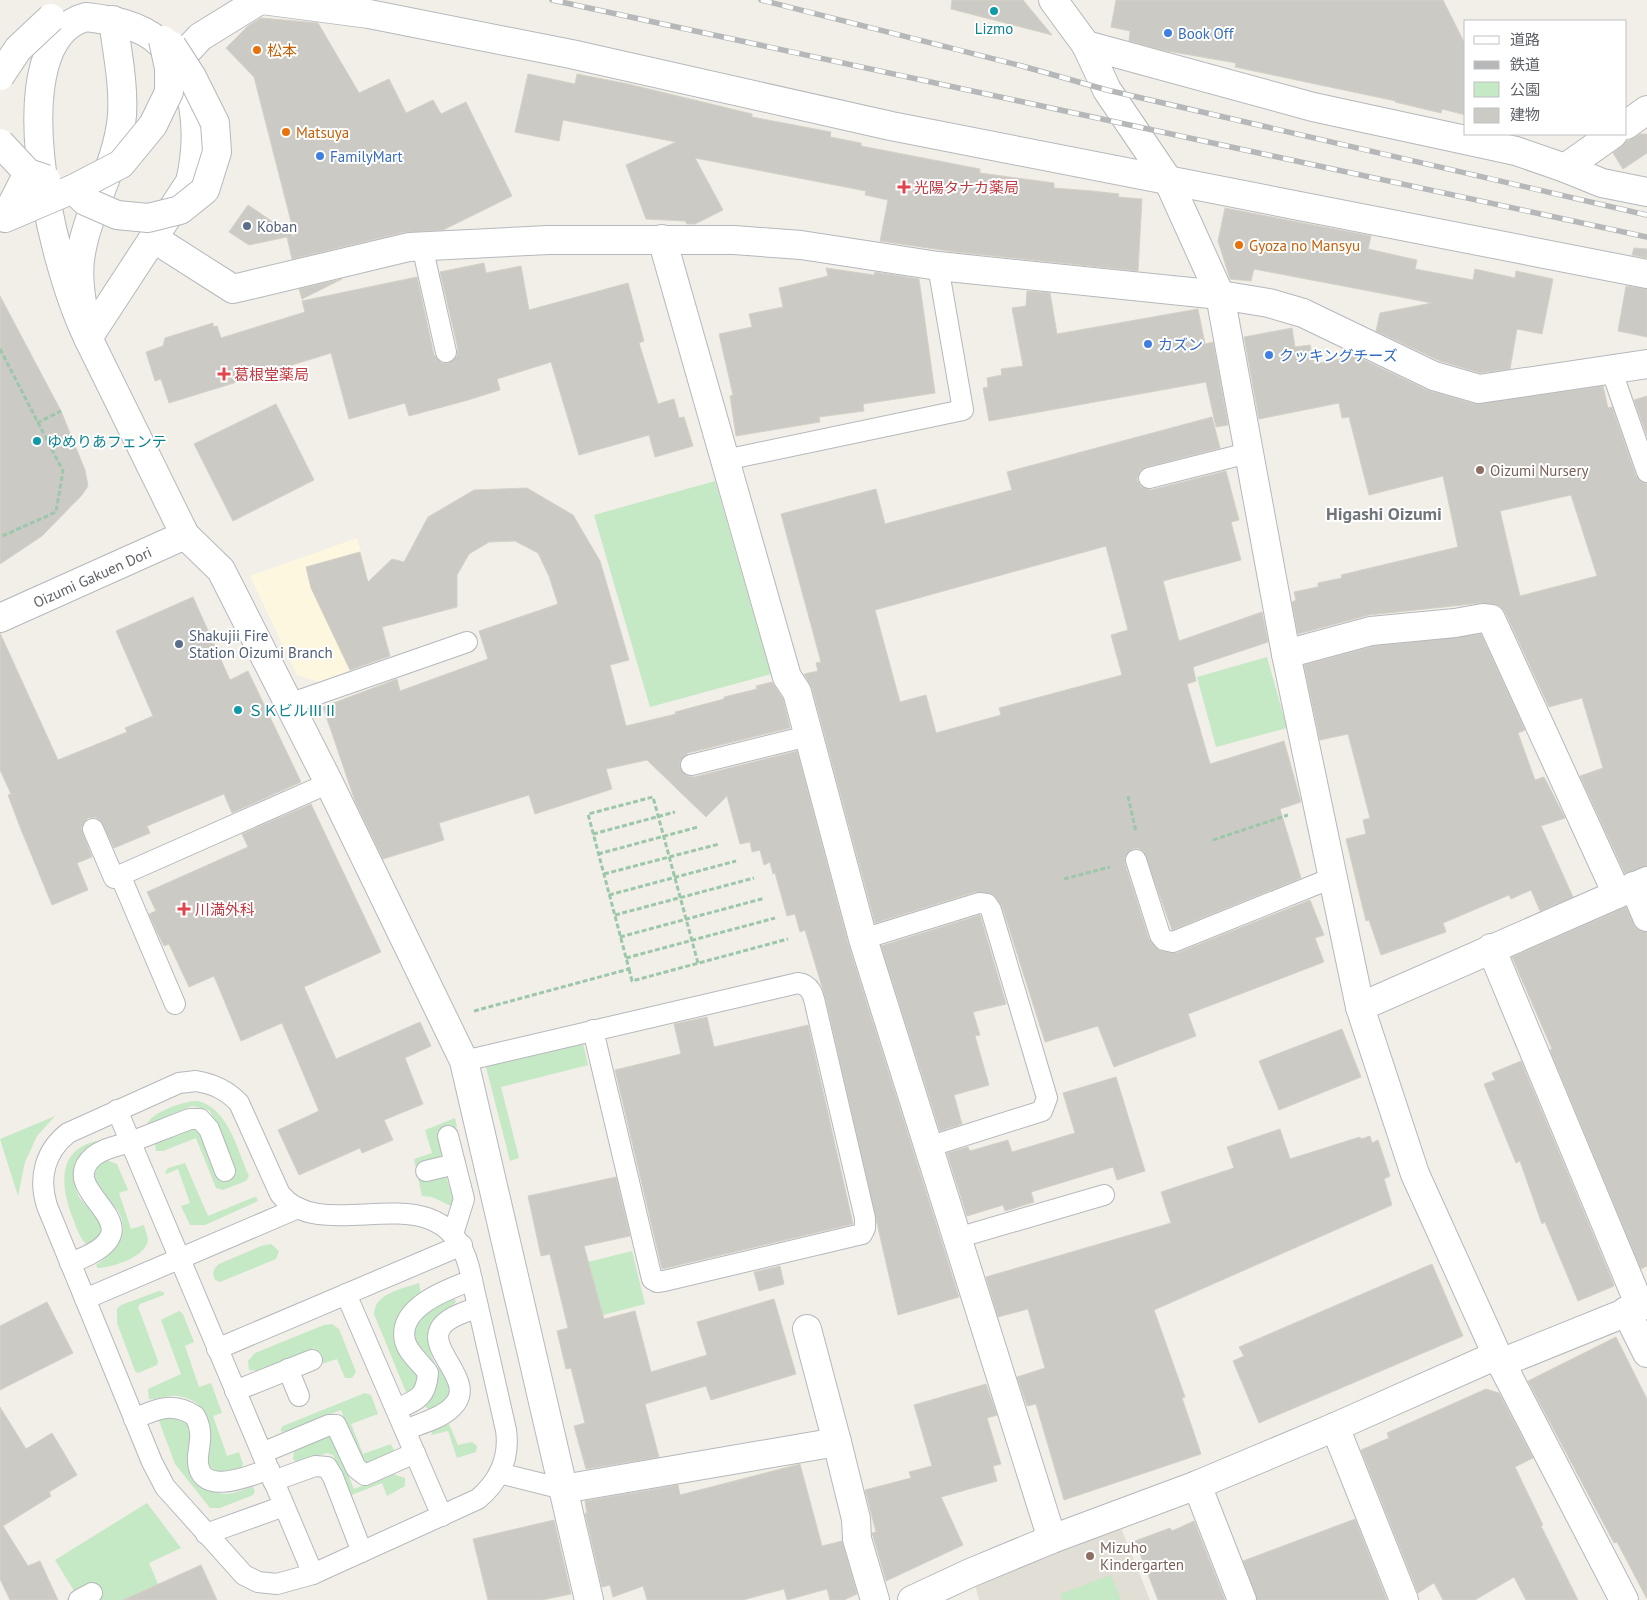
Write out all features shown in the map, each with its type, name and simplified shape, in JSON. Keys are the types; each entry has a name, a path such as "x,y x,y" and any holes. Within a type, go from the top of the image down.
{"street":[{"path":"171,49 200,37 261,0 369,14 570,54 892,126 1647,274"},
{"path":"1053,0 1086,46 1107,90 1168,180 1220,294 1286,654 1360,1007 1415,1174 1499,1359 1624,1600"},
{"path":"28,173 73,189 85,201 117,215 148,218 180,210 204,190 216,152 215,123 192,77 171,49 138,29 113,20 86,17 64,20 44,28 26,44 4,91 28,173 5,218 73,189 121,164 153,125 169,92 171,49"},
{"path":"52,18 18,49 4,91 12,162 25,202 88,338 185,536 221,570 329,783 464,1061 589,1600"},
{"path":"88,338 79,286 80,255 86,229 109,174 122,116 120,70 113,20"},
{"path":"1086,46 1312,107 1516,151 1602,183 1647,192"},
{"path":"88,338 190,182 196,158 193,106 171,49"},
{"path":"1627,124 1647,110"},
{"path":"1565,168 1612,135"},
{"path":"153,238 233,289 286,275 422,246 548,240 662,239 734,240 801,245 938,266 1220,294 1269,303 1303,313 1434,376 1479,389 1647,364"},
{"path":"662,239 787,677 797,692 863,939 1052,1539"},
{"name":"Oizumi Gakuen Dori","path":"0,618 185,536"},
{"path":"1286,654 1371,631 1455,623 1483,618 1491,620 1647,917"},
{"path":"1360,1007 1632,887"},
{"path":"1491,948 1638,1307 1647,1353"},
{"path":"912,1600 970,1573 1052,1539 1197,1485 1499,1359 1638,1307"},
{"path":"807,1329 838,1442 856,1519 857,1540 875,1600"},
{"path":"1335,1428 1404,1600"},
{"path":"563,1489 838,1442"},
{"path":"1197,1485 1242,1600"}],"lane":[{"path":"422,246 446,352"},
{"path":"725,460 963,410 938,266"},
{"path":"1611,369 1647,472"},
{"path":"1149,478 1248,453"},
{"path":"289,704 467,642"},
{"path":"691,765 808,736"},
{"path":"93,829 114,878 329,783"},
{"path":"1136,860 1160,935 1164,940 1173,942 1332,878"},
{"path":"120,874 176,1004"},
{"path":"863,939 980,903 987,904 991,910 1047,1098 1045,1107 1042,1111 928,1147"},
{"path":"464,1061 593,1030 798,983 805,984 811,990 817,1012 865,1218 865,1228 862,1234 664,1281 657,1282 652,1279 593,1030"},
{"path":"196,1081 216,1085 239,1104 280,1194 298,1208 322,1214 424,1216 441,1224 457,1240 472,1280 507,1441 506,1454 499,1473 490,1489 478,1499 312,1574 277,1584 250,1579 238,1570 161,1480 70,1263 44,1196 42,1182 45,1165 56,1144 68,1133 179,1083 196,1081"},
{"path":"117,1110 312,1574"},
{"path":"70,1263 102,1249 109,1242 112,1232 106,1211 86,1189 84,1180 88,1164 102,1150 131,1142 190,1119 200,1119 209,1129 225,1171"},
{"path":"218,1349 421,1263 457,1240 464,1199 448,1136"},
{"path":"426,1171 455,1164"},
{"path":"957,1238 1104,1195"},
{"path":"86,1300 298,1208"},
{"path":"421,1263 430,1283 433,1296"},
{"path":"396,1409 419,1399 427,1383 428,1373 405,1342 405,1329 420,1306 433,1296 472,1280"},
{"path":"346,1294 442,1516"},
{"path":"405,1430 450,1410 456,1402 459,1384 440,1349 438,1340 439,1330 446,1320 456,1314 478,1308"},
{"path":"235,1391 312,1360"},
{"path":"288,1370 299,1396"},
{"path":"134,1419 157,1409 171,1406 195,1416 202,1432 200,1470 211,1480 218,1482 237,1481 268,1468 329,1425 336,1425 356,1468 365,1475 415,1453"},
{"path":"268,1468 327,1467 362,1552"},
{"path":"499,1473 563,1489"},
{"path":"206,1534 284,1506"}],"path":[{"path":"0,349 63,472 56,512 0,537"},
{"path":"37,424 61,411"},
{"path":"698,963 653,796 588,814 632,981 788,939"},
{"path":"1213,840 1317,805"},
{"path":"593,834 675,812"},
{"path":"598,854 698,827"},
{"path":"604,874 719,844"},
{"path":"609,895 736,861"},
{"path":"615,916 754,878"},
{"path":"620,936 766,898"},
{"path":"626,958 775,918"},
{"path":"444,1019 629,969"}],"shaded area":[{"path":"357,538 390,655 319,682 297,675 250,576"},
{"name":"Mizuho Kindergarten","path":"1121,1528 1150,1600 979,1600 975,1585"}],"green space":[{"path":"715,481 771,674 650,707 594,515"},
{"path":"1267,657 1287,728 1216,747 1197,677"},
{"path":"582,1039 588,1065 501,1087 519,1158 510,1161 485,1063"},
{"path":"198,1101 209,1105 225,1121 249,1176 246,1181 223,1190 216,1188 196,1138 163,1151 156,1151 155,1144 158,1141 194,1126 200,1130 221,1180 236,1174 217,1124 209,1110 192,1106 147,1125 154,1116 169,1108"},
{"path":"55,1116 37,1136 25,1162 18,1196 0,1139"},
{"path":"455,1118 457,1127 438,1132 442,1157 419,1164 423,1181 446,1176 453,1200 451,1206 432,1197 422,1196 414,1159 432,1153 425,1130"},
{"path":"103,1140 75,1172 78,1196 101,1220 102,1238 87,1244 78,1232 72,1216 65,1191 64,1179 70,1158 77,1150 88,1144"},
{"path":"106,1160 117,1164 128,1190 119,1193 131,1229 144,1225 148,1240 146,1246 135,1256 119,1264 98,1268 96,1265 115,1248 122,1234 123,1226 117,1209 103,1198 96,1189 94,1180 96,1171"},
{"path":"185,1163 208,1216 252,1198 256,1197 258,1201 205,1225 190,1225 181,1206 190,1203 178,1169 166,1174 165,1172 168,1168"},
{"path":"271,1244 279,1251 276,1259 220,1282 215,1280 215,1267 219,1264 261,1246"},
{"path":"632,1251 645,1304 603,1315 588,1262"},
{"path":"419,1283 421,1294 408,1312 420,1387 409,1393 406,1392 374,1314 379,1301 384,1297"},
{"path":"159,1291 164,1292 164,1295 140,1304 138,1307 158,1361 157,1365 138,1373 135,1371 117,1323 117,1309 121,1305"},
{"path":"454,1297 456,1302 437,1318 430,1328 428,1340 431,1355 436,1366 445,1374 452,1391 443,1404 429,1409 426,1408 412,1331 415,1323 437,1302"},
{"path":"179,1311 183,1314 194,1342 185,1346 199,1387 211,1383 222,1413 213,1416 227,1456 239,1452 243,1464 240,1470 220,1472 212,1469 209,1465 206,1460 206,1419 197,1404 176,1396 149,1399 148,1389 181,1374 161,1320"},
{"path":"332,1324 339,1329 356,1372 352,1378 345,1378 337,1359 321,1364 314,1348 258,1371 249,1370 248,1361 255,1353 324,1325"},
{"path":"365,1393 371,1395 378,1414 351,1424 363,1454 391,1444 394,1451 368,1463 362,1463 341,1410 286,1432 280,1431 283,1426"},
{"path":"171,1413 189,1421 189,1462 201,1481 213,1490 226,1494 253,1487 255,1491 253,1495 220,1508 210,1508 175,1464 159,1421 159,1418"},
{"path":"449,1424 458,1445 472,1442 477,1446 476,1452 457,1458 448,1431 431,1435 433,1429"},
{"path":"328,1436 332,1438 354,1489 393,1474 405,1478 405,1486 387,1496 382,1483 349,1496 333,1455 327,1453 297,1463 293,1459 294,1449"},
{"path":"147,1503 181,1548 149,1563 165,1600 66,1600 76,1594 55,1560"},
{"path":"1111,1575 1121,1600 1062,1600 1060,1594"}],"building":[{"name":"Lizmo","path":"952,0 1023,0 1052,35 951,9"},
{"path":"1116,0 1443,0 1464,42 1464,114 1442,109 1441,113 1396,101 1235,67 1236,63 1162,50 1129,41 1130,31 1111,27"},
{"path":"261,18 318,23 359,93 389,79 406,113 433,100 441,114 466,102 512,196 443,230 405,232 292,259 287,237 249,245 229,232 248,205 295,237 254,77 226,48 248,26"},
{"path":"528,74 575,84 577,74 628,84 752,114 752,117 831,132 830,137 861,143 861,146 980,169 980,173 1054,183 1054,188 1119,194 1118,197 1142,199 1138,271 956,252 880,241 888,200 865,195 866,191 695,158 723,210 695,224 687,224 685,221 646,219 626,165 676,142 563,120 559,141 515,132"},
{"path":"1641,134 1647,134 1647,153 1623,169 1613,153 1627,141"},
{"path":"1225,208 1371,236 1368,249 1417,260 1415,269 1473,280 1475,269 1515,278 1516,271 1553,279 1542,334 1517,329 1510,369 1480,373 1440,361 1376,331 1380,313 1432,303 1254,269 1251,281 1230,279 1218,241"},
{"path":"1634,248 1647,249 1647,258 1632,255"},
{"path":"484,263 486,273 521,266 529,310 628,283 644,341 639,343 658,404 674,399 679,418 684,417 693,446 655,457 649,435 579,455 551,362 497,379 500,390 468,400 409,416 405,403 349,419 331,353 169,403 161,379 155,381 146,352 163,346 165,338 213,323 213,327 217,326 221,338 305,312 302,301 417,277 434,355 442,363 449,363 457,356 458,349 440,272"},
{"path":"826,268 874,275 875,272 919,279 935,393 863,404 864,411 819,417 820,422 736,436 730,396 733,395 719,334 752,327 749,314 783,307 779,288 828,276"},
{"path":"342,279 302,299 299,289"},
{"path":"1626,286 1647,289 1647,337 1618,331"},
{"path":"1027,291 1050,293 1057,334 1198,309 1205,344 1213,342 1228,425 1216,427 1206,382 989,421 983,388 988,387 987,378 1002,375 1001,369 1023,366 1012,308 1026,306"},
{"name":"ゆめりあフェンテ","path":"0,296 61,411 85,470 88,486 82,495 42,536 0,564"},
{"path":"1292,328 1295,347 1310,345 1314,364 1356,356 1427,390 1475,404 1603,386 1608,408 1612,407 1636,476 1640,481 1647,484 1647,866 1625,874 1580,776 1603,768 1582,698 1549,707 1505,612 1500,606 1481,603 1369,615 1298,634 1292,602 1296,600 1294,592 1318,587 1318,583 1342,578 1341,575 1458,547 1443,476 1369,495 1349,417 1342,418 1339,403 1259,419 1244,337","holes":["1571,495 1597,576 1520,596 1500,511"]},
{"path":"1647,396 1647,436 1634,400"},
{"path":"276,404 314,480 233,521 194,444"},
{"path":"1212,417 1220,448 1146,467 1140,470 1137,480 1141,487 1151,490 1226,471 1239,520 1231,522 1241,560 1163,581 1179,641 1262,612 1268,642 1193,667 1196,681 1187,684 1210,764 1284,741 1301,802 1280,809 1301,878 1172,930 1144,852 1138,848 1132,849 1125,857 1125,864 1149,939 1161,951 1177,953 1310,900 1324,935 1315,938 1324,962 1188,1014 1196,1036 1114,1067 1098,1026 1045,1042 1002,906 993,894 975,892 875,923 812,688 804,674 818,671 816,663 821,662 781,514 876,489 885,524 1012,490 1007,472","holes":["1106,546 1128,630 1111,635 1122,675 999,708 1001,715 936,733 926,695 900,702 875,610"]},
{"path":"527,488 573,515 600,561 629,660 610,665 626,726 676,714 675,712 757,689 756,686 772,682 783,699 790,728 688,753 680,761 680,768 687,776 694,777 797,751 848,943 959,1297 898,1315 826,1000 805,930 800,932 795,914 787,916 770,862 764,865 760,850 752,852 750,842 740,844 727,796 706,817 647,760 606,769 612,789 535,814 529,795 439,823 444,840 383,859 355,801 323,707 397,679 400,691 488,659 479,631 558,604 549,576 538,553 515,541 489,542 469,554 457,575 457,607 382,627 390,656 350,670 311,588 306,567 360,552 368,582 392,559 404,562 428,517 474,490"},
{"path":"193,597 230,680 248,671 301,782 232,813 224,794 147,826 150,833 114,848 100,820 95,817 88,818 81,828 92,857 77,863 88,890 52,905 20,827 8,795 11,794 0,770 0,633 58,760 127,732 125,728 153,716 116,631"},
{"path":"1481,634 1525,730 1518,733 1535,780 1544,777 1565,818 1541,826 1573,897 1540,911 1531,890 1511,899 1509,895 1443,923 1446,932 1381,955 1369,920 1366,921 1346,839 1366,834 1363,820 1370,818 1348,734 1320,740 1304,665 1374,646"},
{"path":"311,804 381,952 304,987 336,1059 420,1022 431,1046 405,1058 423,1104 384,1120 393,1140 362,1153 360,1148 299,1175 278,1130 319,1111 282,1023 241,1041 214,976 189,987 169,944 164,946 149,914 156,911 147,892 248,847 242,834"},
{"path":"1626,907 1637,929 1647,932 1647,1266 1641,1269 1550,1050 1552,1049 1512,957"},
{"path":"980,915 1006,1004 973,1012 980,1035 975,1036 989,1085 954,1095 962,1124 940,1131 881,946"},
{"path":"707,1017 714,1047 808,1025 853,1224 662,1269 615,1070 681,1054 674,1024"},
{"path":"1342,1029 1361,1077 1279,1110 1259,1061"},
{"path":"1521,1061 1614,1286 1578,1301 1545,1222 1542,1224 1520,1161 1516,1163 1484,1084 1495,1080 1492,1073"},
{"path":"1116,1077 1145,1171 1117,1180 1113,1167 1031,1192 1034,1202 1005,1211 1003,1205 967,1216 947,1153 968,1147 970,1151 1008,1140 1012,1152 1075,1133 1063,1093"},
{"path":"1280,1129 1290,1159 1360,1137 1361,1139 1370,1136 1372,1143 1378,1140 1390,1176 1384,1179 1392,1205 1154,1310 1185,1397 1182,1398 1201,1454 1064,1500 1036,1404 1027,1406 1017,1377 1045,1368 1028,1309 998,1317 986,1277 1171,1223 1161,1192 1234,1168 1227,1147"},
{"path":"616,1177 630,1236 584,1246 604,1319 635,1311 651,1372 707,1355 697,1322 774,1299 796,1374 711,1400 706,1386 645,1404 659,1457 586,1469 574,1426 585,1423 571,1368 566,1369 557,1331 568,1328 550,1254 541,1256 528,1196"},
{"path":"1432,1264 1463,1336 1259,1423 1233,1361 1244,1356 1239,1347"},
{"path":"780,1266 784,1284 759,1291 754,1272"},
{"path":"47,1302 73,1353 0,1390 0,1326"},
{"path":"1616,1337 1647,1399 1647,1599 1617,1542 1614,1543 1528,1381"},
{"path":"986,1384 997,1415 987,1418 1001,1464 993,1466 997,1481 941,1497 963,1545 886,1581 872,1533 876,1532 865,1490 911,1478 909,1472 932,1466 914,1405"},
{"path":"1486,1389 1499,1393 1533,1458 1515,1467 1543,1525 1541,1526 1578,1600 1526,1600 1514,1577 1475,1600 1443,1600 1434,1583 1418,1593 1361,1450 1389,1438 1387,1433"},
{"path":"0,1407 26,1449 52,1433 77,1475 49,1492 51,1496 3,1526 28,1566 40,1561 58,1600 10,1600 0,1579"},
{"path":"800,1464 822,1546 842,1541 857,1594 844,1600 830,1600 827,1589 787,1600 784,1589 743,1600 647,1600 643,1586 613,1597 610,1585 602,1587 585,1513 587,1513 585,1501 678,1485 680,1495"},
{"path":"1355,1519 1387,1600 1257,1600 1243,1561"},
{"path":"554,1520 571,1594 542,1600 488,1600 473,1539"},
{"path":"1194,1521 1225,1600 1158,1600 1135,1541 1170,1528 1172,1531"},
{"path":"201,1565 217,1600 123,1600"}],"railway":[{"path":"552,0 1647,237"},
{"path":"761,0 1022,66 1107,90 1647,215"}],"place":[{"name":"Lizmo","path":"994,11"},
{"name":"Book Off","path":"1168,33"},
{"name":"松本","path":"257,50"},
{"name":"Matsuya","path":"286,132"},
{"name":"FamilyMart","path":"320,156"},
{"name":"光陽タナカ薬局","path":"904,187"},
{"name":"Koban","path":"247,226"},
{"name":"Gyoza no Mansyu","path":"1239,245"},
{"name":"カズン","path":"1148,344"},
{"name":"クッキングチーズ","path":"1269,355"},
{"name":"葛根堂薬局","path":"224,374"},
{"name":"ゆめりあフェンテ","path":"37,441"},
{"name":"Oizumi Nursery","path":"1480,470"},
{"name":"Shakujii Fire Station Oizumi Branch","path":"179,644"},
{"name":"ＳＫビルⅢⅡ","path":"238,710"},
{"name":"川満外科","path":"184,909"},
{"name":"Mizuho Kindergarten","path":"1090,1556"}],"district":[{"name":"Higashi Oizumi","path":"1384,513"}]}
